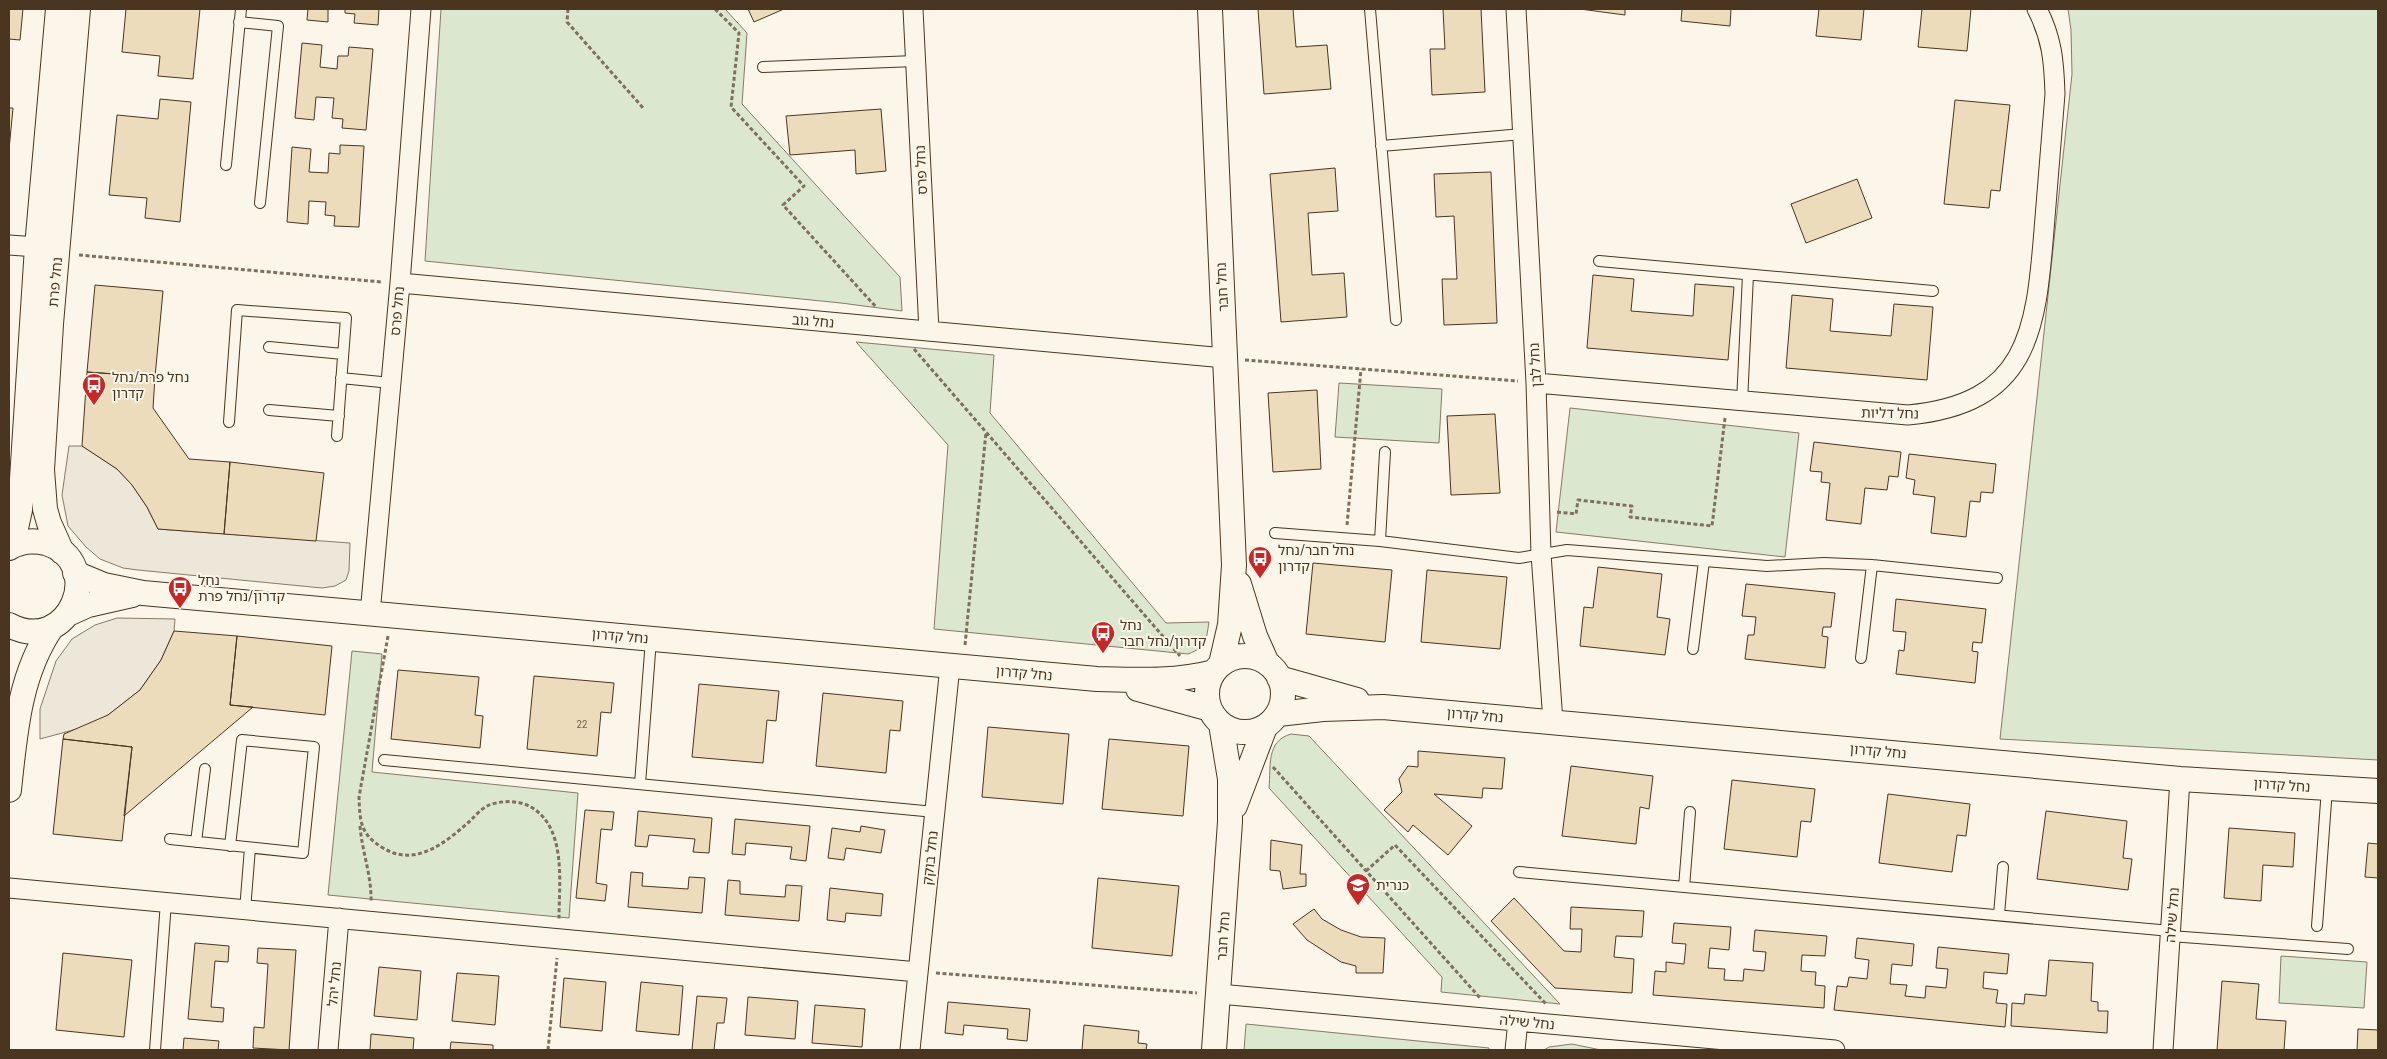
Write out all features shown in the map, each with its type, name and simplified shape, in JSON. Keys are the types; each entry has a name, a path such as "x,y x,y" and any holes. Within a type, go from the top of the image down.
{"street":[{"name":"נחל פרת","path":"58,9 47,250 42,470 45,508 49,523 62,552 70,561 75,572"},
{"name":"נחל פרת","path":"9,548 14,537 20,510 47,250 78,9"},
{"name":"נחל פרס","path":"381,615 391,382 421,9"},
{"name":"נחל פרס","path":"913,9 929,331"},
{"name":"נחל חבר","path":"1210,9 1234,565 1230,625 1217,668"},
{"name":"נחל לבן","path":"1516,9 1536,382 1541,554 1553,722"},
{"name":"נחל דליות","path":"1536,382 1878,414 1908,415 1933,413 1956,407 1979,397 1998,384 2016,362 2027,338 2040,287 2055,94 2054,62 2050,38 2037,9"},
{"path":"9,245 47,250"},
{"name":"נחל גוב","path":"400,283 1225,358"},
{"path":"9,548 23,542 34,541 52,545 62,552"},
{"name":"נחל חבר","path":"1234,565 1244,606 1273,670"},
{"path":"9,790 27,678 34,657 60,620 74,606 78,590 75,572"},
{"name":"נחל קדרון","path":"75,572 104,585 143,593 1097,680 1160,681 1184,678 1217,668"},
{"name":"נחל קדרון","path":"9,625 26,632 40,631 88,605 114,597 143,593"},
{"path":"1238,656 1258,658 1273,670 1283,697 1271,720 1257,731 1239,732 1216,717 1207,690 1217,668 1238,656"},
{"name":"נחל בוקק","path":"910,1050 935,812 956,667"},
{"name":"נחל קדרון","path":"1273,670 1383,707"},
{"name":"נחל קדרון","path":"1097,680 1216,717"},
{"name":"נחל קדרון","path":"1271,720 1323,709 1383,707 2180,779 2377,792"},
{"name":"נחל חבר","path":"1214,1050 1230,822 1230,779 1216,717"},
{"name":"נחל חבר","path":"1230,822 1257,749 1271,720"},
{"name":"נחל שילה","path":"2163,1050 2180,779"},
{"path":"9,888 918,972"},
{"name":"נחל יהל","path":"328,1050 339,918"},
{"name":"נחל שילה","path":"1219,994 1835,1050"},
{"path":"1509,1020 1515,1050"}],"lane":[{"path":"226,165 241,9"},
{"path":"1370,9 1396,320"},
{"path":"239,22 278,26 260,203"},
{"path":"763,67 916,60"},
{"path":"1381,146 1523,134"},
{"path":"1600,261 1933,291"},
{"path":"1734,401 1748,275"},
{"path":"229,422 237,310 346,318 337,436"},
{"path":"269,347 343,354"},
{"path":"341,378 391,382"},
{"path":"269,410 339,416"},
{"path":"1380,541 1385,452"},
{"path":"1275,534 1380,541 1518,558 1567,550 1767,566 1824,563 1872,565 1997,578"},
{"path":"1693,649 1704,561"},
{"path":"1861,658 1872,565"},
{"path":"640,784 651,639"},
{"path":"170,839 230,846 304,853 314,747 242,740 230,846"},
{"path":"384,760 935,812"},
{"path":"196,842 205,769"},
{"path":"2317,926 2327,788"},
{"path":"1684,887 1690,812"},
{"path":"245,910 250,848"},
{"path":"1999,915 2003,867"},
{"path":"1519,872 1999,915 2348,949"},
{"path":"155,1050 166,902"}],"path":[{"path":"568,9 567,22 644,110"},
{"path":"716,9 739,33 731,107 804,186 783,205 896,328 1179,653 1184,678"},
{"path":"47,250 400,283"},
{"path":"1225,358 1536,382"},
{"path":"1346,538 1361,369"},
{"path":"1540,510 1576,514 1578,500 1632,506 1630,517 1712,526 1734,401"},
{"path":"956,667 986,432"},
{"path":"371,921 372,887 361,842 359,797 381,615"},
{"path":"1257,749 1366,871 1509,1020"},
{"path":"360,823 369,840 387,851 410,855 426,852 448,841 486,806 503,802 522,802 541,813 548,823 555,842 558,860 560,939 548,1050"},
{"path":"1366,871 1395,845 1556,1014 1558,1025"},
{"path":"918,972 1219,994"}],"green space":[{"path":"441,9 725,9 747,33 742,104 900,277 902,311 841,303 425,261"},
{"path":"2068,9 2378,9 2378,760 2000,739 2072,74 2071,30"},
{"path":"856,342 994,355 990,413 1166,623 1209,622 1206,638 1202,646 1188,654 934,629 948,445"},
{"path":"1339,383 1442,389 1439,443 1335,437"},
{"path":"1570,408 1799,433 1785,557 1556,532"},
{"path":"352,651 382,654 372,772 578,793 569,918 328,895"},
{"path":"1291,734 1309,736 1560,1004 1441,992 1442,977 1269,788 1271,755 1277,742"},
{"path":"2281,956 2367,962 2364,1008 2279,1003"},
{"path":"1246,1024 1489,1048 1489,1050 1244,1050"},
{"path":"1572,1044 1601,1050 1544,1050 1549,1047"}],"shaded area":[{"path":"69,446 82,446 117,469 132,485 147,507 158,529 350,543 349,571 346,580 335,586 322,588 138,570 123,568 100,559 86,547 68,526 62,495"},
{"path":"117,618 175,619 174,631 161,660 140,690 108,715 88,726 40,739 40,709 56,661 72,639 95,625"}],"building":[{"path":"9,9 23,9 20,40 9,39"},
{"path":"126,9 200,9 193,79 158,76 160,56 122,52"},
{"path":"308,9 328,9 328,22 307,20"},
{"path":"345,9 379,9 378,25 354,23 355,14 345,13"},
{"path":"748,9 784,9 754,22"},
{"path":"1258,9 1293,9 1296,47 1327,45 1331,89 1264,94"},
{"path":"1443,9 1481,9 1485,92 1432,95 1430,49 1445,49"},
{"path":"1580,9 1625,9 1625,15"},
{"path":"1682,9 1731,9 1730,26 1681,21"},
{"path":"1819,9 1864,9 1861,40 1816,36"},
{"path":"1922,9 1971,9 1967,51 1918,47"},
{"path":"302,43 322,45 320,67 337,69 338,56 348,56 349,47 373,49 366,130 342,128 343,119 332,118 334,98 316,97 314,120 295,118"},
{"path":"160,99 191,102 180,222 145,218 147,198 109,195 117,115 158,119"},
{"path":"1955,100 2010,105 2000,191 1991,190 1989,208 1944,204"},
{"path":"9,108 13,108 9,150"},
{"path":"881,109 886,171 856,174 855,150 790,155 786,116"},
{"path":"340,145 364,146 359,227 334,226 335,216 325,215 326,202 309,201 308,224 287,222 292,147 311,149 309,172 328,173 329,153 340,154"},
{"path":"1335,168 1338,211 1308,213 1312,275 1344,273 1347,317 1281,322 1270,174"},
{"path":"1491,172 1497,323 1444,325 1442,279 1457,279 1454,216 1436,217 1434,174"},
{"path":"1857,179 1872,218 1806,243 1791,204"},
{"path":"1593,275 1634,279 1631,311 1693,316 1695,284 1734,287 1728,360 1587,348"},
{"path":"95,285 163,291 155,377 87,372"},
{"path":"1792,295 1833,299 1830,331 1891,336 1894,304 1933,307 1927,380 1786,368"},
{"path":"87,372 155,377 153,408 189,459 230,462 224,534 158,529 147,507 132,485 117,469 82,446"},
{"path":"1317,390 1321,469 1273,472 1268,393"},
{"path":"1495,414 1500,493 1451,495 1447,416"},
{"path":"1814,442 1901,452 1898,477 1889,476 1887,490 1865,488 1861,524 1826,520 1830,483 1821,482 1822,472 1810,471"},
{"path":"1909,454 1996,464 1993,493 1981,492 1980,502 1970,501 1966,537 1931,533 1935,497 1913,494 1915,480 1906,478"},
{"path":"230,462 324,473 316,541 224,534"},
{"path":"1313,563 1392,570 1385,642 1306,634"},
{"path":"1598,567 1662,574 1657,617 1670,619 1665,655 1580,646 1584,607 1593,608"},
{"path":"1427,570 1507,577 1500,649 1421,642"},
{"path":"1746,584 1835,593 1831,627 1823,627 1822,636 1828,637 1825,668 1745,659 1748,635 1754,635 1756,617 1742,616"},
{"path":"1896,599 1986,609 1982,643 1973,642 1972,651 1978,652 1975,683 1896,674 1899,650 1904,651 1906,632 1893,631"},
{"path":"174,631 237,636 230,705 253,707 124,816 132,747 63,739 64,734 108,715 140,690 161,660"},
{"path":"237,636 332,646 325,715 230,705"},
{"path":"398,670 479,677 475,715 483,716 480,748 391,739"},
{"path":"534,676 614,683 611,713 601,712 597,756 527,749"},
{"path":"699,684 779,691 776,721 767,720 763,763 692,757"},
{"path":"823,693 903,701 900,731 890,730 886,773 816,766"},
{"path":"988,727 1069,734 1063,804 982,797"},
{"path":"63,739 132,747 122,841 53,834"},
{"path":"1109,739 1189,746 1183,816 1102,809"},
{"path":"1418,751 1505,758 1502,789 1483,788 1482,798 1434,794 1472,826 1448,855 1413,825 1408,832 1384,810 1402,792 1399,779 1408,766 1418,767"},
{"path":"1571,766 1653,776 1649,809 1640,807 1636,844 1562,836"},
{"path":"1732,780 1815,789 1811,822 1801,821 1797,857 1724,849"},
{"path":"1888,794 1970,804 1966,836 1957,835 1952,872 1879,863"},
{"path":"585,810 614,812 612,830 601,829 596,883 607,885 605,901 576,898"},
{"path":"638,811 712,818 709,853 693,852 695,839 649,835 647,847 635,846"},
{"path":"2046,811 2127,821 2123,858 2132,859 2128,890 2037,879"},
{"path":"735,819 810,826 806,861 790,859 792,847 746,843 745,855 732,854"},
{"path":"861,826 885,830 881,853 846,848 844,860 828,858 832,828 860,832"},
{"path":"2229,828 2295,833 2293,867 2263,865 2261,901 2224,898"},
{"path":"1271,840 1302,845 1300,874 1306,874 1306,886 1283,889 1280,871 1270,870"},
{"path":"2368,843 2378,844 2378,878 2365,877"},
{"path":"631,872 643,873 642,886 688,889 689,877 705,878 702,913 628,907"},
{"path":"1098,878 1179,886 1172,956 1092,948"},
{"path":"728,880 740,881 740,894 785,897 786,885 802,886 799,921 725,915"},
{"path":"830,888 883,894 881,916 846,913 845,922 827,920"},
{"path":"1514,898 1564,951 1581,952 1582,929 1570,929 1571,907 1644,911 1642,937 1616,936 1614,957 1634,959 1632,993 1555,988 1491,921"},
{"path":"1314,909 1322,919 1341,930 1361,937 1385,938 1383,973 1356,973 1356,966 1341,962 1307,940 1293,924"},
{"path":"1674,923 1731,927 1729,950 1710,948 1708,968 1725,969 1724,980 1743,981 1744,969 1764,971 1766,952 1753,951 1755,930 1827,936 1825,956 1802,955 1801,971 1816,972 1815,985 1825,986 1824,1008 1653,995 1655,971 1666,972 1666,962 1684,964 1686,944 1672,943"},
{"path":"1857,938 1914,944 1912,966 1892,964 1890,984 1907,985 1905,996 1925,998 1926,986 1946,988 1948,969 1936,968 1938,947 2009,954 2007,974 1984,972 1983,988 1998,990 1996,1003 2007,1004 2005,1027 1834,1010 1837,986 1847,987 1849,977 1867,979 1869,960 1855,958"},
{"path":"195,943 229,946 228,962 215,961 211,1007 224,1008 223,1022 188,1019"},
{"path":"258,948 296,950 289,1050 253,1048 254,1027 264,1028 268,964 257,963"},
{"path":"63,953 132,960 124,1037 56,1030"},
{"path":"2049,960 2093,963 2091,1001 2098,1002 2098,1011 2108,1011 2107,1033 2011,1026 2012,1003 2024,1004 2025,994 2046,996"},
{"path":"379,967 421,971 417,1020 374,1016"},
{"path":"457,973 499,976 495,1025 452,1021"},
{"path":"564,978 606,982 602,1031 560,1027"},
{"path":"2222,981 2259,984 2256,1019 2286,1021 2284,1050 2217,1050"},
{"path":"641,982 683,986 679,1035 636,1031"},
{"path":"697,996 727,998 724,1023 717,1023 714,1050 692,1050"},
{"path":"748,997 798,1001 795,1039 745,1035"},
{"path":"948,1002 1030,1009 1027,1041 1007,1039 1008,1029 964,1025 963,1035 945,1033"},
{"path":"815,1005 865,1009 862,1047 812,1043"},
{"path":"1084,1025 1139,1031 1138,1043 1147,1044 1146,1050 1082,1050"},
{"path":"2358,1029 2378,1030 2378,1050 2357,1050"},
{"path":"371,1034 414,1038 413,1050 370,1050"},
{"path":"184,1038 219,1041 218,1050 183,1050"},
{"path":"451,1042 493,1045 493,1050 450,1050"}],"place":[{"name":"נחל פרת/נחל קדרון","path":"94,406"},
{"name":"נחל חבר/נחל קדרון","path":"1260,579"},
{"name":"נחל קדרון/נחל פרת","path":"180,609"},
{"name":"נחל קדרון/נחל חבר","path":"1103,654"},
{"name":"כנרית","path":"1358,906"}]}
